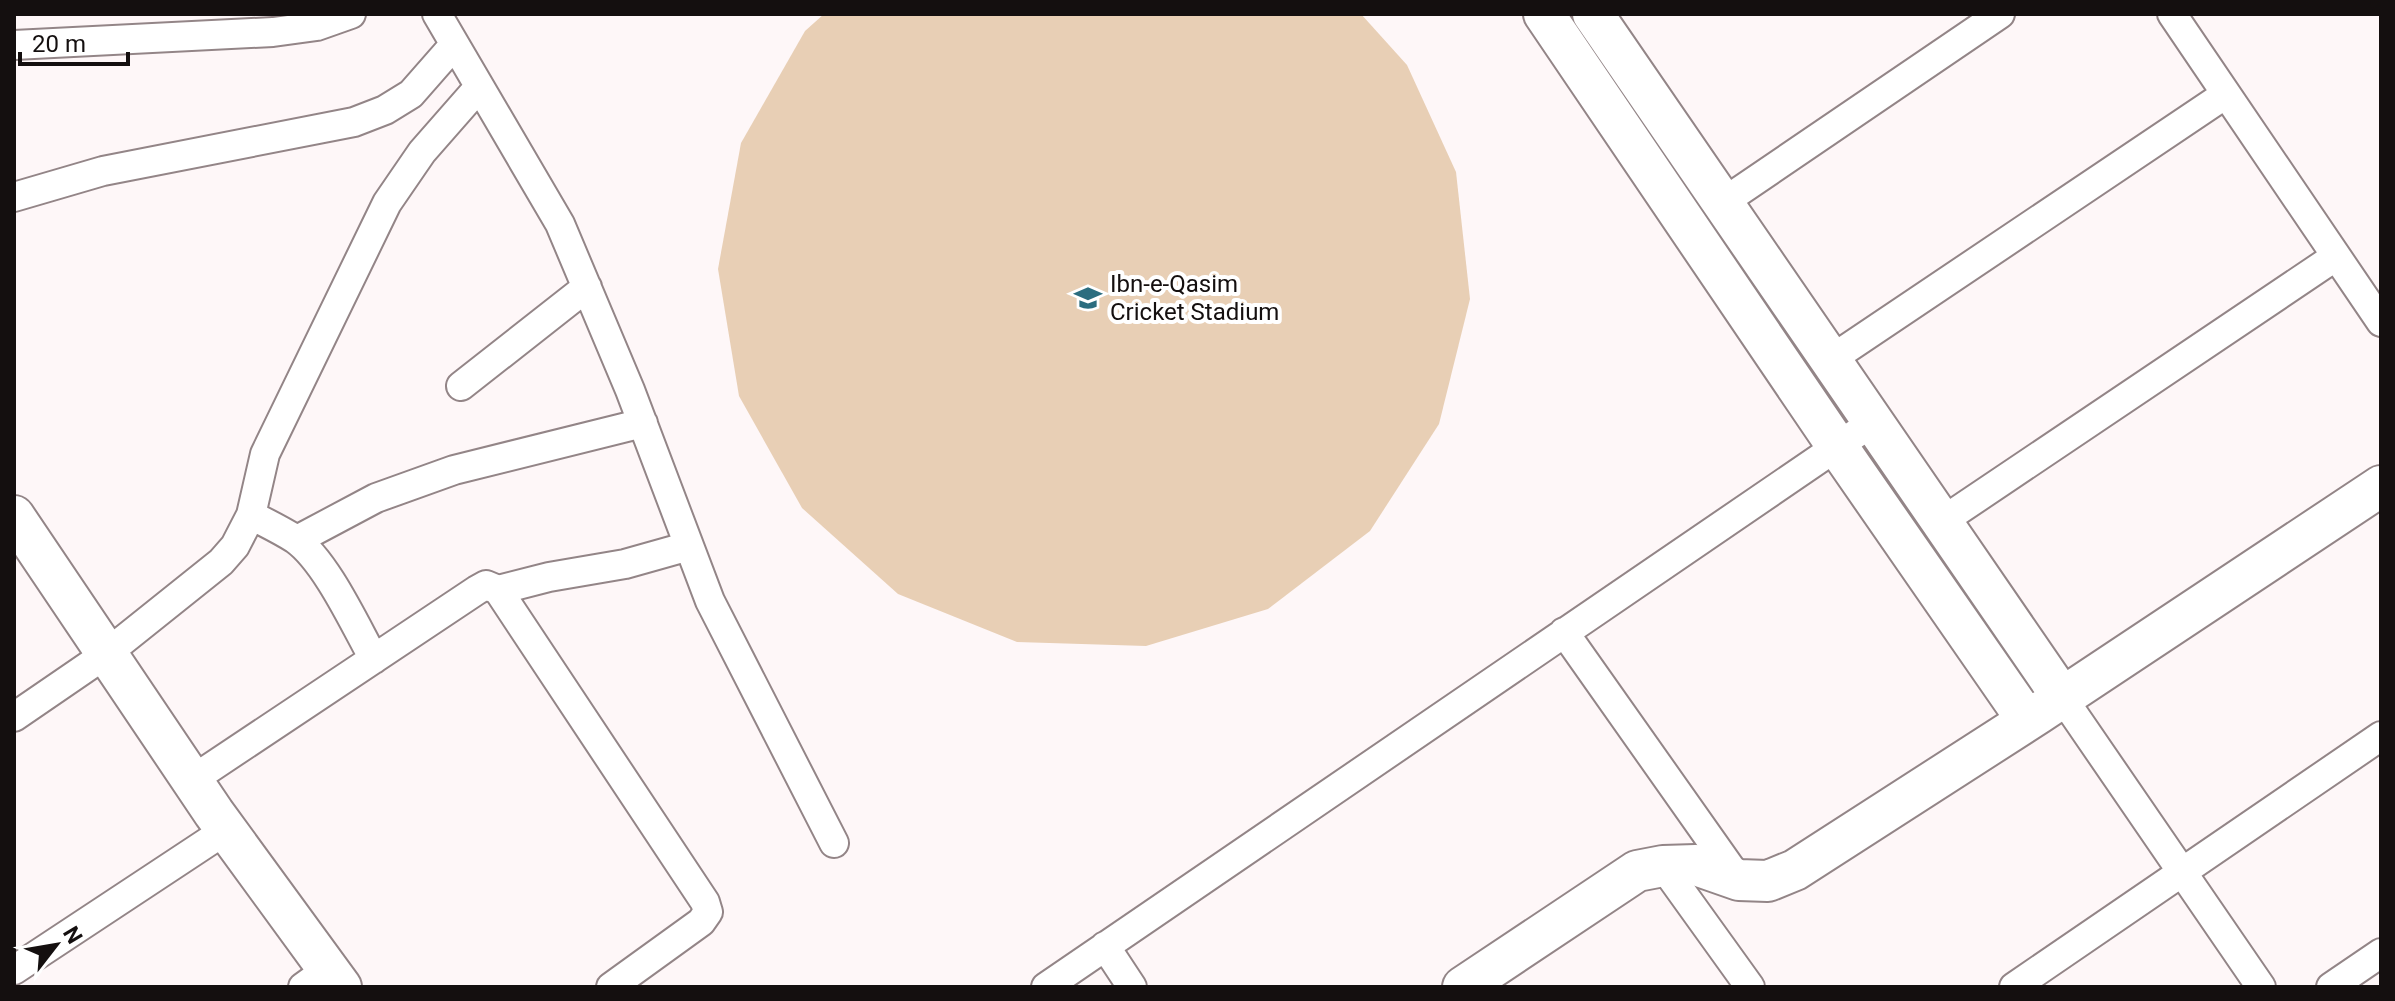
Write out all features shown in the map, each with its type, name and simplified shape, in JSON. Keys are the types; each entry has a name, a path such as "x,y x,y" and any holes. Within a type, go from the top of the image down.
{"street":[{"path":"14,45 184,25 273,32 317,26 351,14"},
{"path":"437,14 560,224 643,423 710,601 834,843"},
{"path":"1593,14 2261,987"},
{"path":"1722,203 2000,14"},
{"path":"2172,14 2381,322"},
{"path":"1553,17 1837,446 2027,720"},
{"path":"14,197 103,171 354,122 385,110 411,94 454,45"},
{"path":"14,717 106,654 221,562 235,546 251,515 265,454 387,203 422,152 479,87"},
{"path":"1830,360 2226,94"},
{"path":"1941,522 2335,257"},
{"path":"461,386 587,287"},
{"path":"1046,987 1873,422"},
{"path":"297,540 376,498 454,470 643,423"},
{"path":"1463,987 1637,871 1696,865 1739,880 1768,881 1795,870 2381,486"},
{"path":"251,515 297,540 324,572 374,659"},
{"path":"14,516 324,981"},
{"path":"498,590 549,577 625,564 689,546"},
{"path":"192,780 477,590 486,585 498,590 705,902 708,912 701,922 611,987"},
{"path":"1564,632 1739,880"},
{"path":"2014,987 2381,736"},
{"path":"14,970 226,830"},
{"path":"1663,866 1750,987"},
{"path":"1105,946 1132,987"},
{"path":"2331,987 2381,953"}],"shaded area":[{"path":"824,14 1361,14 1407,65 1456,172 1470,299 1439,424 1370,531 1268,609 1146,646 1017,642 898,594 802,508 739,396 718,269 741,143 805,31"}],"place":[{"name":"Ibn-e-Qasim Cricket Stadium","path":"1088,298"}]}
